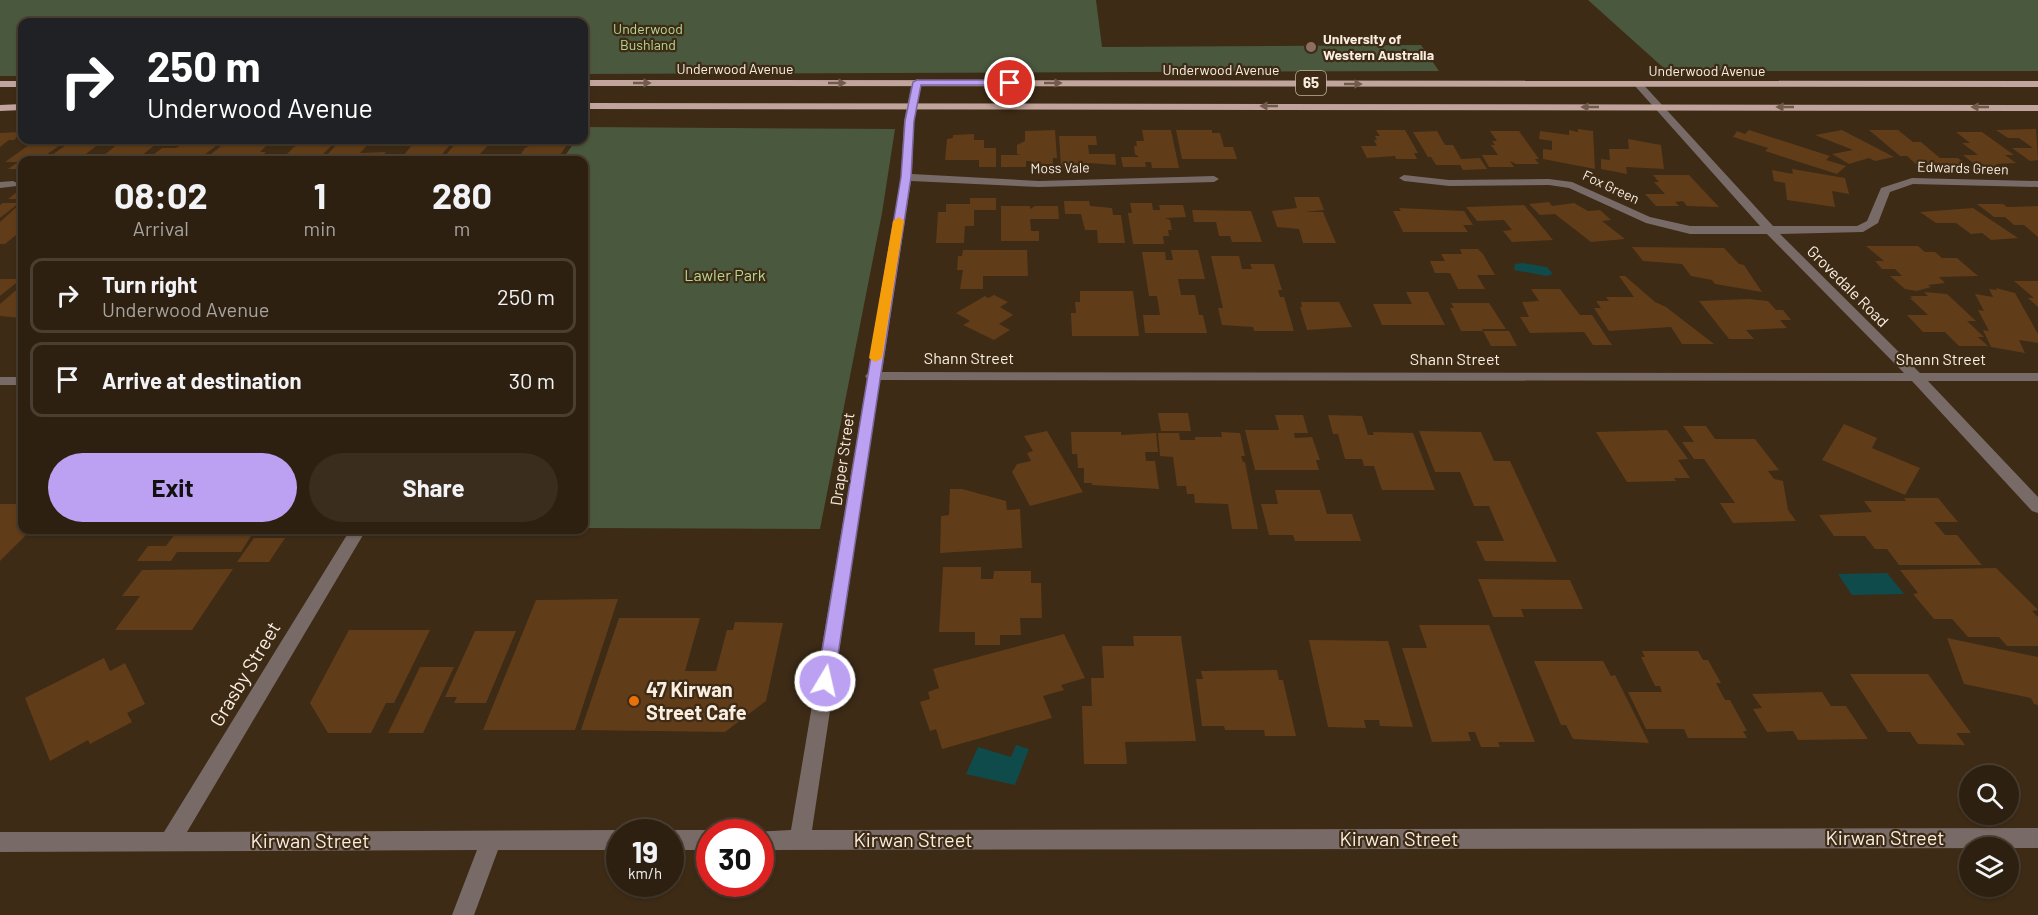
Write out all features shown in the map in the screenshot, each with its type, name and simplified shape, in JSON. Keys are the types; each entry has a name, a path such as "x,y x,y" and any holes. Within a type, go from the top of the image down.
{"main road":[{"name":"Underwood Avenue","path":"588,83 2038,84"},
{"path":"1,85 18,84"},
{"name":"65","path":"588,106 2038,108"},
{"path":"0,108 18,108"}],"street":[{"name":"Draper Street","path":"800,840 872,376 906,177 912,106 917,82"},
{"name":"Grovedale Road","path":"1638,84 1768,228 1916,377 2038,507"},
{"name":"Moss Vale","path":"906,177 1040,184 1214,180"},
{"name":"Fox Green","path":"1404,178 1449,183 1560,183 1590,192 1646,220 1670,227 1690,230 1768,228"},
{"name":"Edwards Green","path":"1768,228 1859,230 1872,223 1886,190 1912,181 2038,184"},
{"path":"0,185 13,184"},
{"name":"Shann Street","path":"872,376 2038,377"},
{"path":"0,381 18,381"},
{"name":"Grasby Street","path":"170,841 356,534"},
{"name":"Kirwan Street","path":"774,840 2038,838"},
{"path":"463,915 491,840"},
{"name":"Kirwan Street","path":"0,842 606,840"}],"green space":[{"name":"Underwood Bushland","path":"0,0 1096,0 1102,47 1421,45 1439,71 588,74 588,18 18,18 18,76 0,76"},
{"path":"1588,0 2038,0 2038,71 1667,71"},
{"name":"Lawler Park","path":"588,127 895,129 882,213 820,529 588,528 588,156 565,156 573,144 588,144"}],"water":[{"path":"1515,264 1547,267 1553,274 1547,276 1514,270"},
{"path":"1887,573 1904,594 1852,595 1838,574"},
{"path":"1016,745 1029,749 1015,785 966,774 978,747 1011,757"}],"building":[{"path":"1578,129 1593,131 1595,169 1543,159 1543,149 1552,150 1552,141 1539,139 1540,131 1569,135 1569,130 1578,132"},
{"path":"2036,129 2038,160 2030,161 2012,148 2033,148 2019,138 2008,138 1996,130"},
{"path":"1055,130 1057,158 1053,158 1053,164 1031,164 1031,161 1026,161 1026,167 1001,167 1001,155 1021,155 1017,154 1017,145 1025,141 1025,131"},
{"path":"1142,130 1171,130 1179,168 1152,168 1151,162 1145,162 1146,167 1123,167 1121,157 1139,157 1135,154 1134,146 1137,146 1136,141 1144,141"},
{"path":"1176,130 1212,130 1212,133 1220,133 1224,147 1233,147 1237,159 1182,159"},
{"path":"1376,130 1405,130 1418,153 1414,153 1417,159 1396,159 1395,156 1367,158 1361,146 1377,146 1375,136 1380,136"},
{"path":"1749,130 1830,156 1826,160 1846,166 1837,174 1765,151 1768,148 1733,137 1737,131 1745,134"},
{"path":"1842,130 1894,157 1875,161 1869,158 1849,164 1832,154 1853,150 1815,135"},
{"path":"1869,130 1898,130 1913,142 1921,142 1940,158 1958,158 1972,169 1917,165 1907,156 1900,156"},
{"path":"1437,131 1445,145 1453,145 1461,159 1480,158 1487,169 1463,170 1460,165 1436,165 1431,157 1428,157 1413,132"},
{"path":"1490,131 1519,131 1539,159 1535,159 1539,164 1516,164 1510,161 1514,167 1489,167 1482,155 1498,155 1491,145 1495,145 1492,141 1497,141"},
{"path":"18,132 18,136 0,147 0,133"},
{"path":"1956,132 1982,132 2014,155 2005,155 2016,163 1996,164 2000,167 1978,167 1963,155 1978,155 1962,143 1970,143"},
{"path":"974,134 974,140 984,140 984,148 996,148 996,167 979,167 979,160 945,160 947,139 953,138 953,135"},
{"path":"1059,136 1096,136 1097,145 1088,145 1089,154 1115,154 1116,165 1089,163 1089,167 1061,167"},
{"path":"1628,139 1661,145 1664,169 1626,167 1627,174 1601,169 1601,159 1610,160 1609,149 1629,149"},
{"path":"30,144 61,144 45,156 18,156 18,162 5,162"},
{"path":"67,144 99,144 83,156 51,156"},
{"path":"118,144 156,144 141,156 103,156"},
{"path":"182,144 219,144 202,156 152,156 162,148 176,148"},
{"path":"224,144 268,144 260,152 266,152 262,156 209,156"},
{"path":"300,144 333,144 321,156 268,156 270,154 286,155"},
{"path":"337,144 368,144 360,153 386,152 382,156 326,156"},
{"path":"413,144 451,144 440,156 387,156 404,155"},
{"path":"455,144 489,144 479,155 502,154 501,156 445,156"},
{"path":"534,144 567,144 560,156 519,156 525,148"},
{"path":"18,162 18,169 8,169"},
{"path":"1792,169 1845,178 1849,194 1832,191 1835,207 1787,200 1785,183 1774,181 1772,170 1793,174"},
{"path":"1653,175 1689,175 1719,207 1687,206 1683,201 1675,202 1679,206 1656,206 1645,194 1665,194 1654,182 1659,182"},
{"path":"18,191 18,199 8,199"},
{"path":"1294,197 1319,197 1324,210 1305,212 1323,212 1336,243 1303,243 1299,229 1277,227 1272,211 1297,208"},
{"path":"970,198 996,198 996,210 974,210 974,226 965,226 964,243 936,243 938,212 946,212 946,204 970,204"},
{"path":"1064,201 1089,201 1090,206 1112,208 1113,215 1121,215 1125,243 1098,243 1097,230 1085,230 1081,214 1065,214"},
{"path":"1549,202 1552,206 1574,203 1588,211 1600,210 1611,220 1602,221 1625,239 1591,242 1555,214 1540,215 1529,204"},
{"path":"3,203 18,203 0,218 0,205"},
{"path":"1130,203 1152,203 1153,210 1160,210 1159,205 1183,205 1186,217 1165,218 1170,220 1172,230 1168,230 1169,236 1163,236 1164,244 1133,244 1128,213 1132,213"},
{"path":"1977,204 2003,204 2007,207 2038,206 2038,237 2024,225 2014,225 2005,217 1994,217"},
{"path":"1524,205 1553,240 1512,242 1503,231 1512,230 1504,220 1477,221 1466,207"},
{"path":"18,206 18,235 5,244 0,244 0,222"},
{"path":"1001,206 1030,206 1030,209 1035,206 1058,206 1059,219 1030,219 1031,231 1039,231 1039,241 1001,241"},
{"path":"1399,208 1464,211 1473,225 1463,225 1468,232 1403,232 1393,211 1401,211"},
{"path":"1973,208 2018,238 1991,240 1982,233 1971,234 1956,223 1936,223 1920,212"},
{"path":"1192,210 1251,211 1262,242 1232,242 1230,236 1219,236 1216,222 1194,222"},
{"path":"1866,246 1918,246 1925,252 1935,252 1942,258 1957,258 1978,276 1939,277 1945,283 1928,285 1931,287 1917,291 1905,289 1890,276 1902,276 1895,269 1882,269 1875,261 1884,261"},
{"path":"1632,247 1724,248 1739,264 1744,265 1762,292 1715,284 1712,280 1691,276 1682,264 1643,261"},
{"path":"1460,249 1478,249 1483,254 1495,275 1477,275 1485,289 1458,289 1450,273 1435,273 1430,261 1445,261 1441,254 1462,254"},
{"path":"963,250 1027,250 1028,276 983,276 983,289 960,289 963,270 957,270 958,256 962,256"},
{"path":"1171,250 1198,250 1205,279 1178,279 1181,295 1195,295 1199,315 1203,315 1207,333 1145,333 1143,315 1160,315 1157,296 1149,296 1142,252 1165,252 1166,260 1173,260"},
{"path":"1211,256 1239,256 1242,269 1252,269 1250,264 1274,264 1282,290 1278,290 1280,297 1284,297 1294,331 1254,331 1253,327 1222,325 1218,308 1223,308"},
{"path":"1619,276 1625,276 1655,302 1666,307 1714,344 1682,344 1671,327 1609,331 1594,308 1601,308 1596,301 1609,301 1606,297 1634,297"},
{"path":"0,279 18,279 18,281 0,296"},
{"path":"2014,281 2038,281 2038,307 2028,298 2034,298"},
{"path":"1996,288 2015,293 2038,334 2038,343 2019,340 2025,353 1991,347 1983,330 1989,331 1978,310 1984,311 1975,294 1993,297 1989,289 1997,290"},
{"path":"1531,289 1560,289 1580,315 1592,315 1612,345 1593,345 1584,332 1530,333 1520,317 1529,317 1522,302 1539,301"},
{"path":"18,291 18,318 0,316 0,304"},
{"path":"1080,291 1133,291 1139,336 1072,336 1071,313 1076,313 1075,302 1080,302"},
{"path":"1406,292 1428,292 1445,325 1382,325 1373,304 1412,304"},
{"path":"1924,292 1947,294 1976,321 1967,321 1984,337 1978,337 1988,346 1959,346 1945,332 1923,332 1907,315 1928,315 1910,298 1913,298 1910,296 1928,296"},
{"path":"994,295 1008,302 1000,307 1013,315 999,324 1010,330 994,340 963,325 970,321 956,313 985,296 988,298"},
{"path":"1748,299 1768,301 1776,310 1783,310 1791,320 1780,320 1787,328 1746,330 1754,339 1729,339 1699,301"},
{"path":"1301,302 1339,302 1352,327 1307,330 1300,307 1302,307"},
{"path":"1451,303 1489,303 1506,329 1461,331 1450,308 1454,308"},
{"path":"1483,331 1509,331 1517,346 1491,346"},
{"path":"1158,413 1188,413 1191,431 1161,431"},
{"path":"1275,415 1303,415 1308,433 1294,433 1295,438 1312,437 1320,460 1316,460 1319,470 1255,470 1245,430 1279,430"},
{"path":"1328,415 1362,416 1368,435 1374,435 1373,432 1413,433 1435,490 1382,490 1374,466 1364,466 1362,459 1345,459 1338,434 1333,434"},
{"path":"1844,424 1877,438 1872,448 1920,468 1905,495 1822,460"},
{"path":"1683,426 1706,426 1715,439 1755,439 1779,470 1768,471 1774,479 1783,481 1788,510 1796,521 1733,523 1720,503 1735,503 1704,459 1694,459 1682,442 1694,442"},
{"path":"1667,430 1688,459 1678,460 1690,478 1674,478 1676,481 1627,482 1596,432"},
{"path":"1047,431 1083,492 1030,506 1012,472 1017,464 1031,461 1027,453 1033,451 1024,436"},
{"path":"1419,431 1481,432 1494,461 1510,461 1557,562 1485,561 1476,541 1504,541 1489,506 1474,506 1460,472 1435,472"},
{"path":"1071,432 1121,432 1121,435 1156,433 1158,452 1145,452 1146,461 1155,461 1159,489 1084,483 1084,468 1078,468 1077,454 1072,454"},
{"path":"1221,432 1240,433 1245,456 1241,456 1245,462 1258,529 1232,529 1228,504 1195,503 1194,494 1187,494 1186,486 1177,486 1173,457 1160,456 1158,433 1179,433 1180,440 1195,440 1195,437 1222,437"},
{"path":"950,489 962,489 1006,501 1007,510 1020,509 1022,548 940,553 941,516 949,515"},
{"path":"1275,490 1320,490 1327,514 1352,514 1361,541 1295,541 1293,535 1269,535 1261,504 1278,504"},
{"path":"1904,498 1938,498 1958,522 1934,522 1945,535 1957,535 1982,565 1899,565 1887,549 1875,549 1865,536 1834,536 1819,515 1872,512 1864,501 1906,501"},
{"path":"0,504 18,504 18,534 27,534 0,561"},
{"path":"175,534 264,534 251,536 241,552 177,552 171,561 137,561 148,546 166,546"},
{"path":"254,538 285,538 269,562 237,562"},
{"path":"943,567 981,567 981,579 993,579 994,571 1031,571 1031,583 1041,583 1042,618 1020,618 1021,635 1000,635 1000,645 975,645 975,632 939,632"},
{"path":"1996,568 2038,610 2032,611 2038,617 2038,646 2007,646 1999,637 1968,637 1952,619 1934,619 1913,594 1918,593 1900,570"},
{"path":"233,569 192,630 115,630 140,596 122,596 142,570"},
{"path":"1478,579 1570,580 1583,609 1521,609 1524,617 1493,617"},
{"path":"618,599 575,730 483,730 536,600"},
{"path":"619,618 700,618 685,671 716,671 727,630 733,630 735,622 783,623 766,701 725,732 581,730"},
{"path":"1419,625 1489,625 1535,742 1498,742 1500,747 1481,747 1475,732 1468,732 1471,741 1432,742 1402,648 1427,648"},
{"path":"349,630 430,630 394,703 386,703 371,733 328,733 310,703"},
{"path":"475,631 516,631 486,703 454,703 457,697 445,697"},
{"path":"1064,634 1085,678 1061,685 1064,690 1043,696 1052,718 942,749 936,729 930,731 920,702 930,699 928,692 939,688 933,669"},
{"path":"1133,636 1181,636 1196,741 1125,742 1127,764 1084,764 1082,706 1092,706 1091,678 1104,678 1102,646 1134,646"},
{"path":"1947,638 2038,657 2038,705 2034,704 2031,698 1964,684"},
{"path":"1309,640 1388,641 1413,727 1380,726 1379,720 1364,720 1366,728 1328,727"},
{"path":"1642,651 1698,651 1703,660 1708,660 1721,683 1716,683 1725,700 1730,700 1747,731 1743,731 1747,738 1688,738 1684,729 1646,729 1628,692 1662,692 1660,686 1655,686 1641,657 1645,657"},
{"path":"104,658 110,671 125,663 145,704 127,713 132,722 90,744 88,740 50,761 25,698"},
{"path":"1534,661 1603,661 1611,676 1615,675 1649,743 1573,739 1566,725 1561,725"},
{"path":"420,667 454,667 423,733 388,733"},
{"path":"1277,670 1279,680 1283,680 1296,736 1265,736 1264,730 1225,730 1224,726 1202,726 1196,679 1203,679 1201,671"},
{"path":"1850,674 1928,674 1971,733 1956,733 1965,745 1918,744 1910,732 1888,732"},
{"path":"1822,692 1831,706 1846,706 1868,739 1798,740 1793,731 1767,732 1753,709 1762,708 1752,694"}],"slow traffic":[{"path":"875,358 899,221"}],"place":[{"name":"University of Western Australia","path":"1311,47"},
{"name":"47 Kirwan Street Cafe","path":"634,701"}],"route":[{"path":"825,681 872,376 906,177 909,121 917,82 1010,83"}]}
